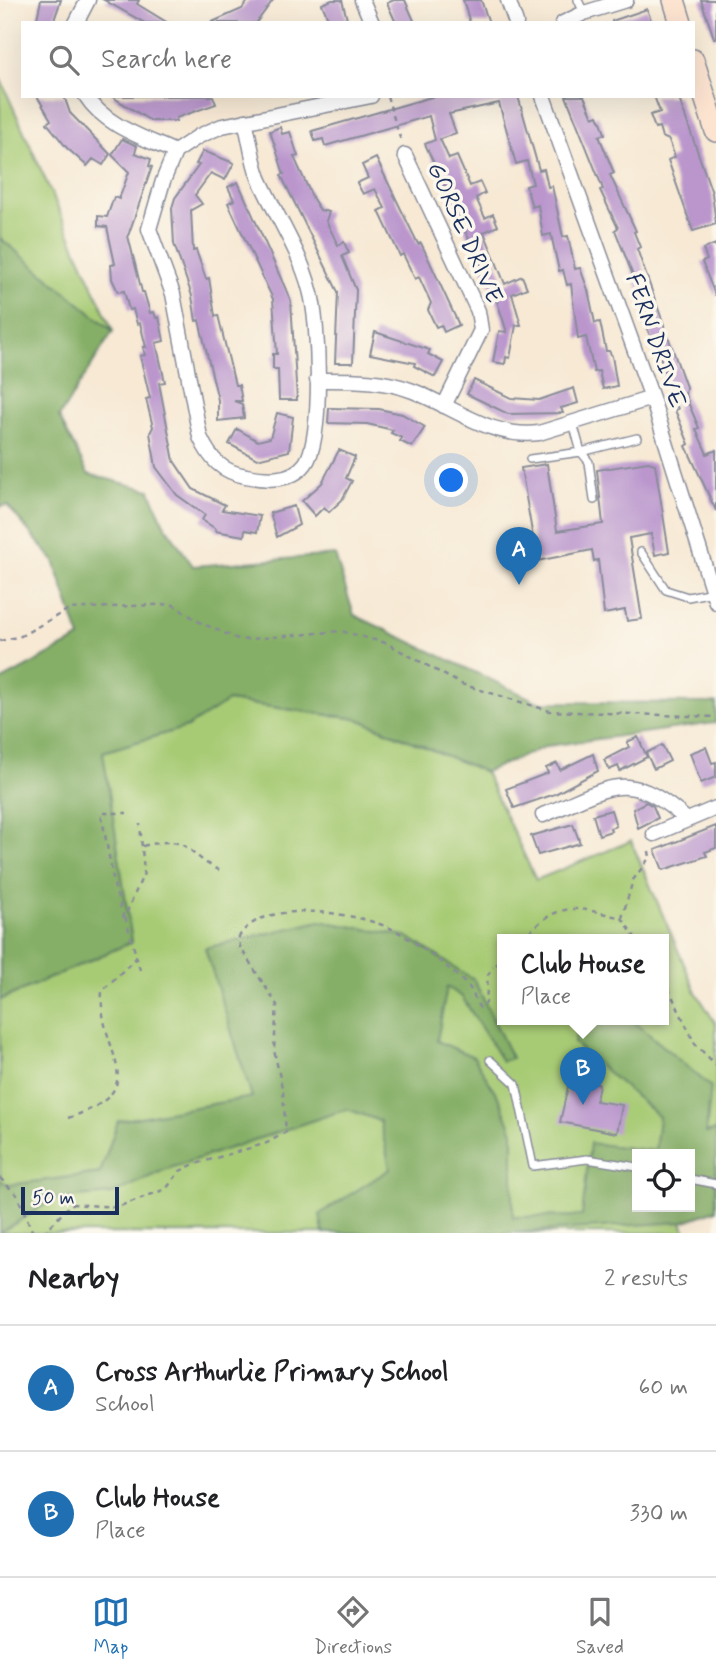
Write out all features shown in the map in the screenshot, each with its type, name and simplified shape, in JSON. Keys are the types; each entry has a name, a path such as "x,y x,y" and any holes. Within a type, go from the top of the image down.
{"main road":[{"path":"674,0 680,21"},
{"path":"695,66 716,131"}],"street":[{"path":"77,21 88,0"},
{"path":"362,0 371,21"},
{"path":"508,0 515,21"},
{"path":"565,21 581,6 626,0"},
{"path":"87,98 92,106 117,125 176,152"},
{"path":"245,121 258,174 310,288 316,313 315,441 306,463 289,477 268,479 229,472 206,451 200,437 173,294 149,229 159,192 176,152 199,136 245,121 361,98"},
{"name":"FERN DRIVE","path":"544,98 652,398 714,597"},
{"name":"GORSE DRIVE","path":"405,155 478,311 481,330 444,406"},
{"path":"317,380 379,380 415,392 502,433 521,435 573,423 652,398"},
{"path":"543,815 610,789 632,786 656,794 687,820"},
{"path":"654,834 716,808"}],"lane":[{"path":"573,423 581,452 589,462 594,499"},
{"path":"530,459 581,452 637,438"},
{"path":"640,552 666,590 688,597 714,597"},
{"path":"490,1060 516,1084 533,1166 587,1159 632,1166"},
{"path":"695,1180 716,1184"}],"path":[{"path":"388,98 405,155"},
{"path":"0,641 21,636 69,610 172,604 201,623 240,640 341,631 386,643 461,684 550,711 716,717"},
{"path":"127,813 101,813 115,889 140,970"},
{"path":"125,921 144,873 140,824"},
{"path":"622,918 633,880 650,857 648,847 654,834"},
{"path":"143,846 159,842 184,845 195,850 206,864 221,871"},
{"path":"527,934 545,916 576,907 622,918 633,934"},
{"path":"44,1233 71,1204 117,1207 166,1189 180,1171 192,1165 267,1143 286,1132 283,1092 274,1050 277,1005 240,947 242,931 253,922 281,912 297,910 376,922 405,936 470,986 480,1008 486,1003 488,975 497,963"},
{"path":"68,1118 105,1102 117,1084 119,1068 104,1022 102,991 136,958"},
{"path":"669,991 695,1044 716,1065"},
{"path":"0,1178 17,1195 33,1233"}],"green space":[{"path":"0,78 113,331 0,238"},
{"path":"0,238 113,331 59,417 88,474 150,490 163,522 193,566 335,555 354,615 538,702 716,703 716,723 547,746 485,772 358,719 228,701 187,727 103,752 132,942 0,1000 0,681 80,638 54,561 7,505 0,507"},
{"path":"228,701 358,719 485,772 536,880 631,841 696,992 716,1024 716,1210 682,1222 686,1233 0,1233 0,1000 132,942 102,752"},
{"path":"320,921 406,936 474,980 512,1058 502,1061 462,997 447,987 437,1041 474,1057 500,1100 513,1132 513,1217 582,1216 590,1143 639,1149 632,1149 632,1212 695,1212 695,1149 655,1149 659,1117 574,1043 578,1025 638,1025 711,1087 706,1133 716,1130 716,1210 682,1222 508,1233 323,1233 320,1214 390,1169 380,1121 347,1109 164,1170 113,1194 54,1199 0,1233 0,1180 9,1185 100,1173 118,1121 252,1097 205,948"}],"building":[{"path":"41,0 61,0 54,21 36,21"},
{"path":"104,0 139,0 137,4 165,21 141,21"},
{"path":"249,0 273,0 257,21 215,21 242,9"},
{"path":"342,0 347,21 329,21 322,4"},
{"path":"405,0 414,21 395,21 387,3"},
{"path":"463,0 481,0 488,21 469,21"},
{"path":"701,0 716,0 716,38 714,38"},
{"path":"647,9 651,21 612,21"},
{"path":"38,98 65,98 70,113 110,154 103,165 93,159 87,166 67,148 47,123 51,120"},
{"path":"114,98 214,98 216,104 176,118 176,121 151,121"},
{"path":"428,98 519,98 539,170 544,169 548,187 552,186 563,237 568,236 575,269 580,268 595,323 600,322 606,351 612,356 617,386 603,389 599,371 594,372 586,337 578,339 571,284 567,285 563,270 559,271 551,234 543,236 538,205 532,207 526,186 533,184 527,161 516,164 499,103 449,114 456,133 440,139 449,159 457,156 470,186 480,182 485,193 476,198 485,218 493,214 498,226 484,232 505,284 522,276 527,288 512,294 521,325 516,325 510,358 506,357 505,364 493,362 499,331 507,332 496,298 425,144 435,140 429,116 325,146 323,139 315,141 312,131"},
{"path":"567,98 585,98 593,117 598,115 602,124 605,134 599,136 614,173 610,175 636,231 634,232 640,247 637,249 686,387 685,395 699,428 696,429 707,454 716,450 716,511 686,446 689,444 675,410 678,409 662,372 666,370 642,318 646,317 640,302 643,301 615,230 618,228 600,190 603,189"},
{"path":"655,98 679,98 712,193 716,224 693,231 668,160 675,157 669,140 662,137 659,127 655,128 650,115 660,112"},
{"path":"280,127 282,134 290,132 298,156 294,157 313,199 320,210 329,212 326,221 338,245 344,242 349,253 342,256 356,290 353,363 335,363 338,292 281,175 284,174 270,131"},
{"path":"122,139 137,146 135,153 151,159 149,166 152,167 128,236 142,292 150,313 154,312 156,318 159,317 164,341 156,343 165,382 159,383 174,461 193,489 225,505 222,510 260,516 257,532 245,530 244,536 215,531 216,529 202,520 205,515 177,495 156,467 150,433 153,427 146,399 150,398 140,356 145,355 143,347 146,347 140,323 137,324 133,309 129,310 124,291 118,292 112,279 111,265 115,264 107,227 98,226 98,216 107,217 114,197 119,199 129,172 112,155"},
{"path":"203,151 234,163 225,180 211,173 195,195 202,204 191,210 193,251 196,250 206,279 209,278 215,316 218,315 235,385 239,385 242,401 234,401 242,404 244,418 218,421 218,400 199,320 196,321 192,296 174,244 172,208 175,198 199,165 196,164"},
{"path":"376,158 418,244 421,243 459,325 444,332 441,325 436,327 428,310 431,303 419,277 415,279 403,254 400,256 379,211 385,208 375,189 363,194 357,183 368,178 362,165"},
{"path":"238,182 291,301 297,400 279,400 278,369 273,369 273,354 277,354 273,299 228,203 234,200 228,187"},
{"path":"716,244 715,295 702,262 707,260 703,249"},
{"path":"375,332 430,350 428,354 443,362 435,377 414,366 415,363 370,354"},
{"path":"474,380 511,398 539,400 574,388 578,403 561,408 563,413 508,414 467,394"},
{"path":"329,408 379,409 402,414 425,427 412,447 391,433 393,430 367,424 328,423"},
{"path":"277,413 293,417 289,451 257,459 229,444 237,429 258,441 270,438"},
{"path":"339,450 355,457 346,478 352,481 342,500 329,512 324,507 315,516 302,501 322,483"},
{"path":"648,462 655,464 669,552 655,555 651,534 629,538 642,619 627,621 625,610 604,614 598,560 594,561 592,550 537,561 521,468 547,464 557,531 603,524 597,470"},
{"path":"294,506 299,525 277,537 270,513"},
{"path":"638,737 647,757 620,771 618,766 609,770 604,760 629,747 627,742"},
{"path":"662,745 670,761 654,769 646,753"},
{"path":"706,747 712,763 716,762 716,777 701,783 690,753"},
{"path":"593,754 598,771 555,794 514,808 506,789 548,773 546,768 557,763 560,770"},
{"path":"646,802 653,806 658,818 638,828 633,809"},
{"path":"611,810 616,826 599,835 593,815"},
{"path":"573,824 580,843 538,855 531,836"},
{"path":"716,826 716,848 705,852 707,856 663,870 655,850"},
{"path":"570,1078 599,1084 596,1101 622,1105 617,1133 560,1122"}],"place":[{"name":"Cross Arthurlie Primary School","path":"519,585"},
{"name":"Club House","path":"583,1105"}]}
